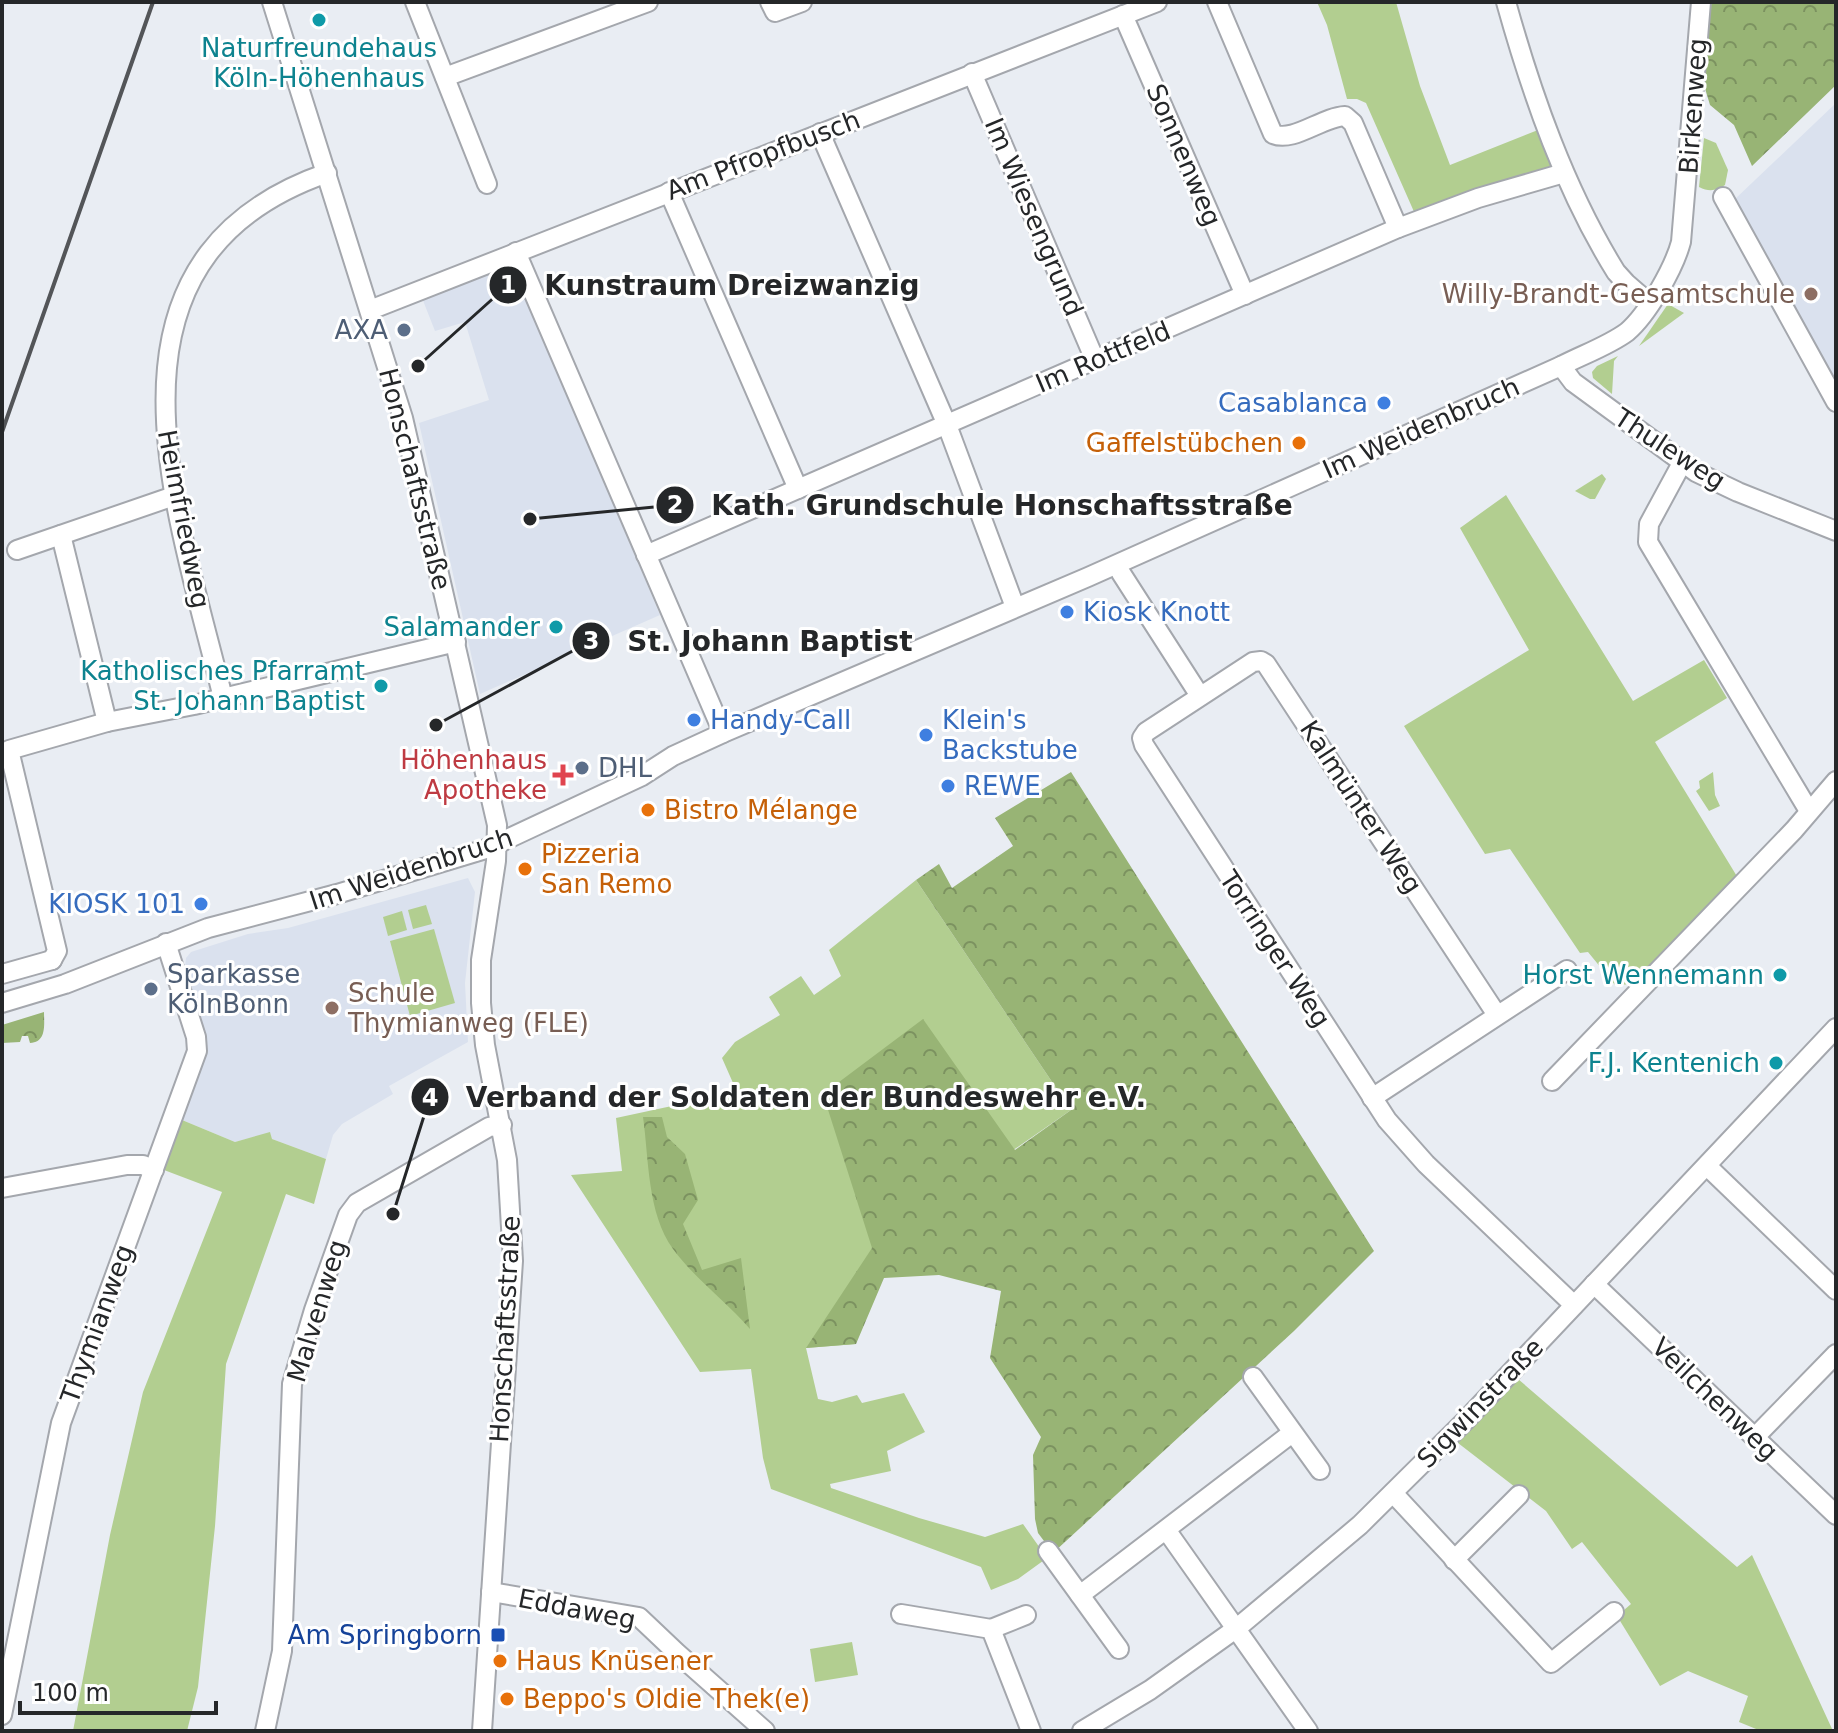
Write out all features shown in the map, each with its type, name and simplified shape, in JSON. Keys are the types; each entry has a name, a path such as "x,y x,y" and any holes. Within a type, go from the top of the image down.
{"street":[{"name":"Honschaftsstraße","path":"272,2 403,418 494,810 497,845 483,939 481,981 485,1045 502,1125 511,1196 512,1290 482,1731"},
{"path":"415,2 487,184"},
{"path":"445,77 648,2"},
{"path":"770,2 775,12 802,2"},
{"name":"Am Pfropfbusch","path":"370,310 1157,2"},
{"path":"1217,2 1273,134 1287,137 1333,116 1345,116 1353,123 1398,228"},
{"path":"1506,2 1564,173 1616,272 1649,303"},
{"name":"Birkenweg","path":"1685,209 1701,2"},
{"name":"Sonnenweg","path":"1123,15 1245,295"},
{"name":"Im Wiesengrund","path":"972,73 1095,360"},
{"path":"820,133 947,425 1015,607"},
{"name":"Heimfriedweg","path":"223,698 174,496 165,430 165,383 170,344 191,281 228,230 274,195 327,173"},
{"name":"Im Rottfeld","path":"646,555 1398,228 1478,198 1564,173"},
{"path":"669,192 798,489"},
{"path":"1723,197 1836,402"},
{"name":"Im Weidenbruch","path":"2,1003 65,984 208,928 451,862 497,845 642,776 673,756 723,733 1561,366 1620,336 1637,322 1678,251 1685,209"},
{"path":"516,252 723,733"},
{"name":"Thuleweg","path":"1561,366 1573,382 1682,463 1724,486 1836,531"},
{"path":"1682,463 1649,524 1648,542 1809,811"},
{"path":"17,550 174,496"},
{"path":"61,535 107,722"},
{"path":"1121,573 1200,696"},
{"path":"2,974 52,960 57,951 9,750 107,722 223,698 456,642"},
{"name":"Kalmünter Weg","path":"1200,696 1253,662 1266,664 1497,1015"},
{"name":"Torringer Weg","path":"1200,696 1146,732 1142,738 1144,745 1372,1098 1406,1143 1574,1305"},
{"path":"1552,1081 1794,830 1836,781"},
{"name":"Thymianweg","path":"2,1715 61,1423 197,1051 196,1037 166,943"},
{"path":"52,960 65,984"},
{"path":"1372,1098 1567,970"},
{"name":"Sigwinstraße","path":"1082,1731 1150,1690 1237,1628 1360,1525 1465,1421 1836,1028"},
{"name":"Malvenweg","path":"265,1731 282,1651 292,1384 343,1227 357,1203 489,1127 502,1125"},
{"path":"2,1188 127,1165 143,1165 154,1170"},
{"path":"1707,1166 1836,1290"},
{"name":"Veilchenweg","path":"1594,1284 1836,1515"},
{"path":"1755,1437 1836,1354"},
{"path":"1253,1377 1320,1470"},
{"path":"1080,1595 1292,1433"},
{"path":"1393,1493 1551,1663 1614,1612"},
{"path":"1454,1560 1519,1495"},
{"path":"1167,1531 1308,1731"},
{"path":"1048,1551 1119,1649"},
{"name":"Eddaweg","path":"491,1592 639,1617 765,1731"},
{"path":"901,1614 991,1629 1026,1615"},
{"path":"991,1629 1031,1731"}],"shaded area":[{"name":"Willy-Brandt-Gesamtschule","path":"1836,103 1836,388 1734,200"},
{"path":"512,263 660,615 480,694 419,423 489,400 465,322 435,331 422,298"},
{"name":"Schule Thymianweg (FLE)","path":"468,878 475,892 465,983 468,1042 389,1086 393,1094 342,1124 333,1135 326,1159 272,1139 270,1133 235,1142 182,1120 206,1050 185,968 186,958 191,952 248,934 288,928"}],"green space":[{"path":"1317,2 1396,2 1420,86 1450,165 1538,130 1555,170 1415,214 1366,103 1347,99 1327,25"},
{"path":"1710,2 1836,2 1836,85 1752,166 1734,125 1710,105 1704,85"},
{"path":"1704,138 1716,143 1728,170 1725,185 1715,190 1699,187"},
{"path":"1668,304 1684,313 1639,346"},
{"path":"1618,356 1614,361 1612,394 1593,378 1592,372 1597,366"},
{"path":"1602,474 1606,479 1595,499 1575,491"},
{"path":"1506,495 1633,701 1704,660 1727,698 1655,742 1738,878 1634,984 1615,985 1588,952 1580,953 1510,849 1485,854 1404,726 1529,650 1460,528"},
{"path":"1071,772 1374,1251 1294,1331 1053,1553 1038,1533 1035,1519 1033,1455 1041,1437 990,1358 1001,1291 939,1275 884,1278 856,1344 806,1348 872,1248 823,1094 923,1019 1015,1150 1071,1110 916,880 939,864 952,888 1013,846 995,818"},
{"path":"1713,772 1715,795 1720,806 1709,811 1696,791 1700,788 1699,781"},
{"path":"916,880 1071,1110 872,1248 856,1344 806,1348 818,1399 832,1402 857,1395 862,1403 904,1393 925,1432 887,1451 891,1471 830,1484 831,1488 985,1537 1023,1524 1047,1558 1018,1579 991,1590 981,1567 771,1489 763,1458 751,1369 700,1372 571,1175 622,1171 616,1118 737,1092 722,1058 735,1042 780,1015 769,997 801,976 814,995 841,976 829,950"},
{"path":"426,905 432,924 413,929 408,910"},
{"path":"402,911 407,930 388,936 383,917"},
{"path":"434,929 455,1003 410,1016 390,941"},
{"path":"44,1012 42,1036 35,1042 30,1043 28,1036 22,1036 20,1042 2,1043 2,1025"},
{"path":"643,1117 662,1117 667,1137 685,1154 698,1200 683,1224 702,1270 741,1258 750,1329 691,1270 664,1235 650,1185"},
{"path":"182,1120 235,1142 270,1132 272,1139 326,1159 314,1204 286,1194 226,1364 215,1526 198,1687 187,1731 73,1731 110,1535 143,1392 222,1192 164,1170"},
{"path":"1518,1379 1737,1567 1752,1555 1833,1731 1761,1731 1739,1722 1748,1696 1688,1671 1660,1686 1617,1616 1631,1604 1582,1542 1572,1549 1546,1511 1458,1443"},
{"path":"852,1642 858,1675 815,1682 810,1649"}],"railway":[{"path":"2,432 153,2"}],"place":[{"name":"Naturfreundehaus Köln-Höhenhaus","path":"319,20"},
{"name":"Willy-Brandt-Gesamtschule","path":"1811,294"},
{"name":"AXA","path":"404,330"},
{"name":"Kunstraum Dreizwanzig","path":"418,366"},
{"name":"Casablanca","path":"1384,403"},
{"name":"Gaffelstübchen","path":"1299,443"},
{"name":"Kath. Grundschule Honschaftsstraße","path":"530,519"},
{"name":"Kiosk Knott","path":"1067,612"},
{"name":"Salamander","path":"556,627"},
{"name":"Katholisches Pfarramt St. Johann Baptist","path":"381,686"},
{"name":"Handy-Call","path":"694,720"},
{"name":"St. Johann Baptist","path":"436,725"},
{"name":"Klein's Backstube","path":"926,735"},
{"name":"DHL","path":"582,768"},
{"name":"Höhenhaus Apotheke","path":"563,775"},
{"name":"REWE","path":"948,786"},
{"name":"Bistro Mélange","path":"648,810"},
{"name":"Pizzeria San Remo","path":"525,869"},
{"name":"KIOSK 101","path":"201,904"},
{"name":"Horst Wennemann","path":"1780,975"},
{"name":"Sparkasse KölnBonn","path":"151,989"},
{"name":"Schule Thymianweg (FLE)","path":"332,1008"},
{"name":"F.J. Kentenich","path":"1776,1063"},
{"name":"Verband der Soldaten der Bundeswehr e.V.","path":"393,1214"},
{"name":"Am Springborn","path":"498,1635"},
{"name":"Haus Knüsener","path":"500,1661"},
{"name":"Beppo's Oldie Thek(e)","path":"507,1699"}]}
